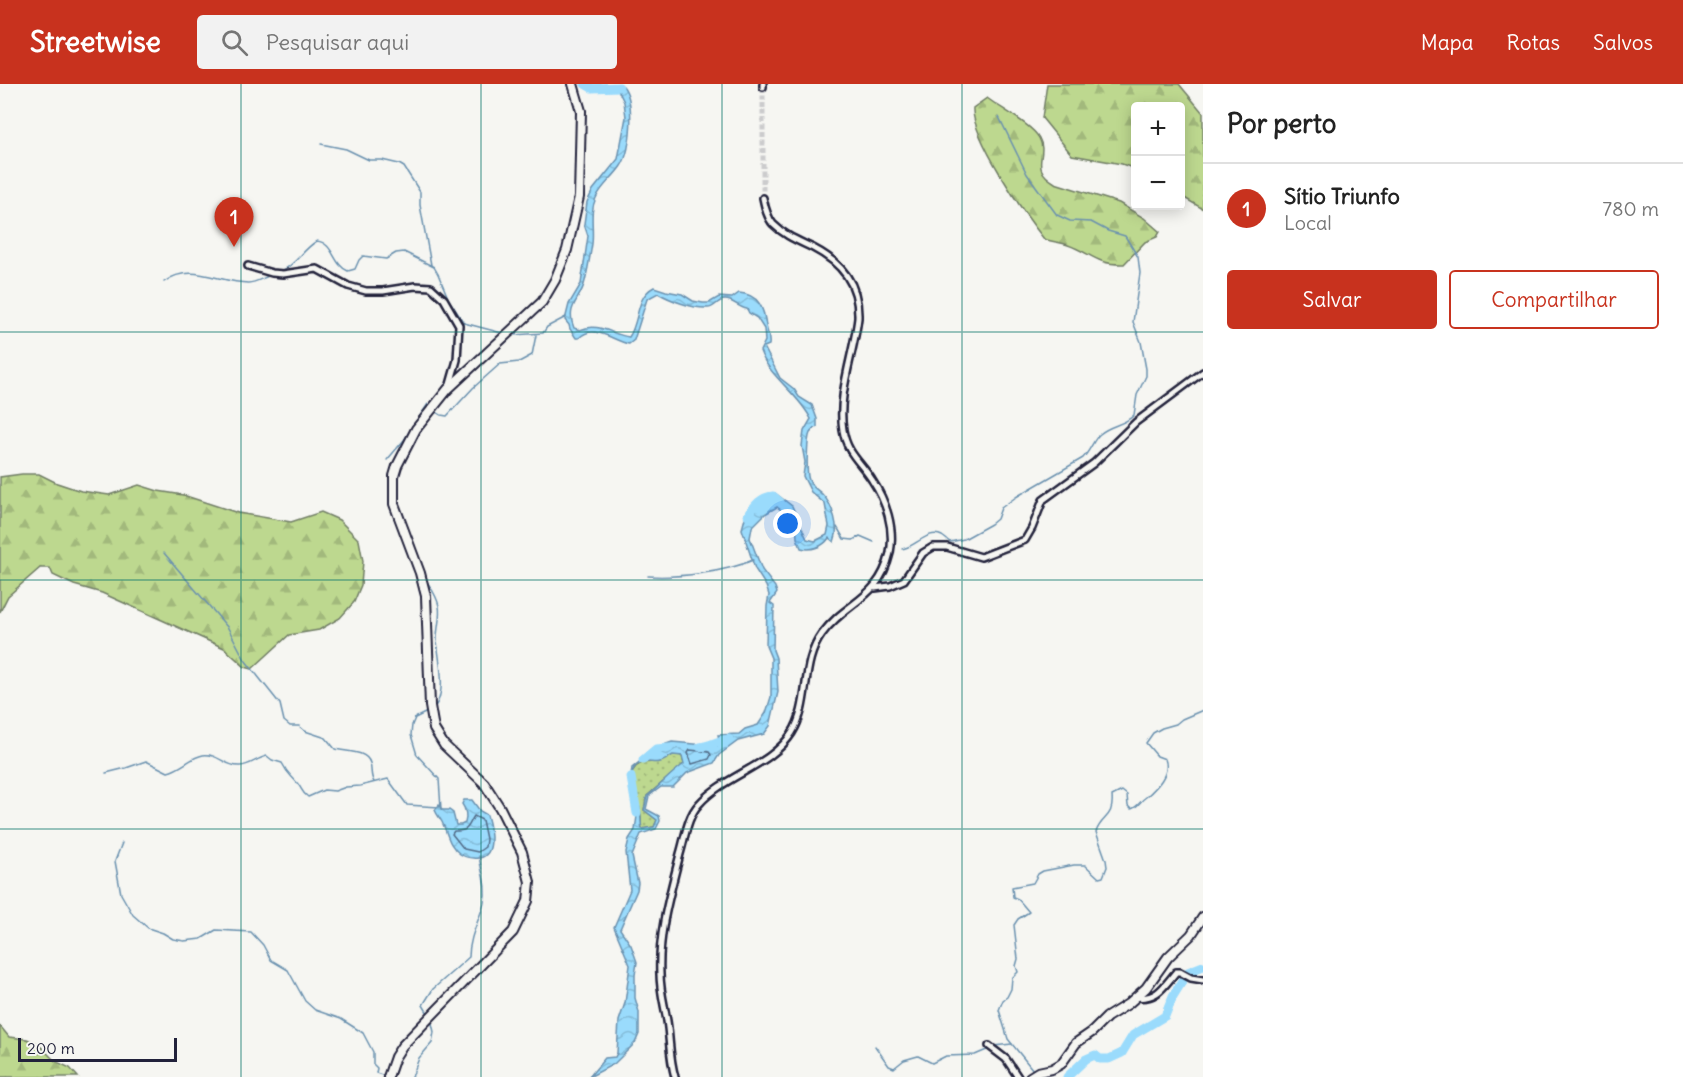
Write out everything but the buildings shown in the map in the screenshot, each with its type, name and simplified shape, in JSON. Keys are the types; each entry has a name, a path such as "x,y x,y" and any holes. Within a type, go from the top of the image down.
{"main road":[{"path":"388,1077 395,1057 402,1046 513,932 525,910 530,892 529,874 522,852 500,808 484,783 444,745 434,729 430,706 426,596 420,573 394,504 393,486 397,466 416,429 448,389 542,302 555,280 567,250 579,197 581,111 573,84"},
{"path":"1033,1075 1061,1064 1076,1043 1092,1032 1109,1015 1137,997 1152,982 1168,957 1191,935 1203,918"}],"street":[{"path":"675,1077 670,1058 660,975 661,938 690,819 697,807 716,789 777,750 788,738 802,710 805,678 814,647 830,625 875,588 890,551 890,521 887,510 872,479 850,453 842,420 858,318 853,287 842,268 814,248 790,238 774,224 769,218 763,198"},
{"path":"248,266 283,274 317,269 348,286 366,291 383,291 415,285 431,287 444,299 459,325 457,360 448,389"},
{"path":"875,588 890,586 904,580 923,554 933,548 947,547 981,556 1025,540 1043,500 1094,463 1136,422 1203,372"},
{"path":"1137,997 1147,998 1157,994 1163,990 1175,973 1180,972 1187,977 1203,980"},
{"path":"989,1046 1006,1059 1018,1077"}],"green space":[{"path":"1047,84 1179,84 1203,113 1203,209 1185,198 1185,102 1131,102 1131,167 1072,155 1042,118"},
{"path":"987,98 1023,122 1039,138 1042,150 1041,166 1047,177 1055,183 1119,203 1144,218 1160,232 1157,237 1145,242 1124,264 1100,261 1076,248 1044,239 1001,175 981,137 973,108"},
{"path":"39,474 81,491 109,495 139,485 183,495 238,513 291,522 321,512 339,520 359,540 363,561 361,585 354,602 340,618 319,630 289,635 252,669 245,667 224,648 102,593 74,585 53,575 50,568 40,568 8,596 0,612 0,477"},
{"path":"675,754 682,756 684,764 647,796 644,810 657,820 654,827 642,829 640,809 632,784 635,767 660,761"},
{"path":"0,1026 9,1037 27,1039 37,1043 55,1061 70,1068 78,1077 0,1077"}],"water":[{"path":"610,84 623,86 627,93 631,114 630,138 625,159 601,189 594,203 592,244 587,272 583,288 571,314 574,328 580,330 593,327 629,337 644,297 654,287 682,294 693,301 703,303 709,303 719,297 732,298 739,293 756,299 764,314 769,338 769,345 764,347 780,378 794,389 799,397 812,405 817,419 817,427 811,431 809,436 808,476 811,484 829,504 834,517 836,536 834,542 829,538 816,548 801,548 797,538 796,522 777,507 765,514 752,527 750,538 762,570 777,593 770,603 774,606 773,650 776,658 778,692 770,726 764,734 738,741 719,755 714,763 687,773 673,787 661,787 649,796 646,809 659,816 660,821 656,829 641,834 632,856 638,883 637,890 620,929 631,945 637,962 635,998 639,1012 639,1034 635,1043 614,1064 589,1077 605,1058 615,1057 617,1053 619,1021 625,1003 630,965 614,927 630,890 626,852 629,839 635,830 637,816 629,786 632,768 658,747 672,742 717,746 720,743 718,735 739,734 745,729 758,725 766,713 771,697 771,658 766,646 769,595 755,569 742,529 749,511 775,493 792,506 807,539 815,541 827,535 829,526 825,504 811,492 803,476 804,431 811,419 765,361 760,351 765,341 764,329 747,309 725,300 710,308 696,307 658,293 647,299 634,340 629,344 604,334 591,332 576,338 565,320 569,304 581,284 588,236 584,224 587,202 593,190 618,159 626,117 624,102 618,90 608,89","holes":["673,755 682,756 684,764 647,796 644,810 657,820 654,827 642,829 640,809 632,783 633,771 643,762 664,761"]},
{"path":"464,800 472,800 480,811 487,815 491,843 486,855 481,858 468,857 456,851 435,810 439,805 442,810 449,810 453,813 456,825 461,825 465,823 466,818 462,804"}],"waterway":[{"path":"585,84 592,88 619,87"},
{"path":"902,549 927,536 937,534 950,542 964,539 991,524 997,519 1001,508 1083,458 1100,434 1134,415 1137,395 1146,376 1141,342 1133,322 1140,273 1138,257 1125,236 1108,231 1091,222 1070,221 1057,215 1027,174 999,117"},
{"path":"321,144 346,149 369,160 382,160 404,167 420,192 420,205 431,265"},
{"path":"281,271 317,241 327,246 339,264 348,271 355,269 363,256 386,259 396,253 404,252 434,267 449,300 464,323 502,333"},
{"path":"164,282 174,276 184,274 205,275 248,283 271,275"},
{"path":"513,335 543,333 547,327 566,317"},
{"path":"436,412 447,416 500,364 519,362 532,355 536,335"},
{"path":"387,460 404,440 428,404 429,406"},
{"path":"748,515 765,498 773,496 780,502"},
{"path":"837,527 844,539 853,540 860,536 874,542"},
{"path":"164,553 228,628 245,660 280,704 284,721 290,726 299,726 305,731 326,738 335,749 364,756 370,763 374,782"},
{"path":"648,576 702,573 729,568 753,560"},
{"path":"426,580 435,595 439,610 437,639 441,693 434,708"},
{"path":"1033,1070 1008,1039 999,1010 1011,989 1012,978 1018,972 1014,925 1018,919 1029,912 1018,899 1013,897 1012,887 1033,883 1038,874 1043,871 1074,865 1085,865 1099,878 1103,877 1107,867 1106,860 1096,832 1111,809 1112,796 1122,791 1127,795 1128,806 1131,809 1150,793 1162,780 1166,765 1165,759 1157,756 1146,743 1153,733 1203,710"},
{"path":"427,712 415,718 411,735 417,755 439,779 441,809"},
{"path":"700,747 729,739"},
{"path":"643,760 656,749 669,748"},
{"path":"106,773 146,761 168,772 203,755 213,756 235,766 247,765 267,756 282,763 308,797 324,790 335,791 388,779 407,805 439,807"},
{"path":"631,777 637,813"},
{"path":"122,843 115,861 121,894 133,915 148,928 173,939 184,941 201,939 216,930 251,932 263,945 271,960 288,970 305,1001 315,1010 341,1019 363,1033 373,1052 376,1073 385,1076"},
{"path":"429,1015 423,1005 433,989 469,957 472,936 485,897 479,856"},
{"path":"1067,1077 1086,1059 1095,1055 1100,1059 1109,1059 1122,1053 1133,1035 1165,1016 1173,996 1188,972 1203,966"},
{"path":"412,1077 419,1058 432,1043 434,1032 431,1019"},
{"path":"993,1046 1012,1044"},
{"path":"875,1046 889,1066 894,1068 904,1060 918,1056 932,1063 946,1056 975,1055 989,1049"}],"tunnel":[{"path":"763,87 763,198"}],"place":[{"name":"Sítio Triunfo","path":"234,247"}]}
